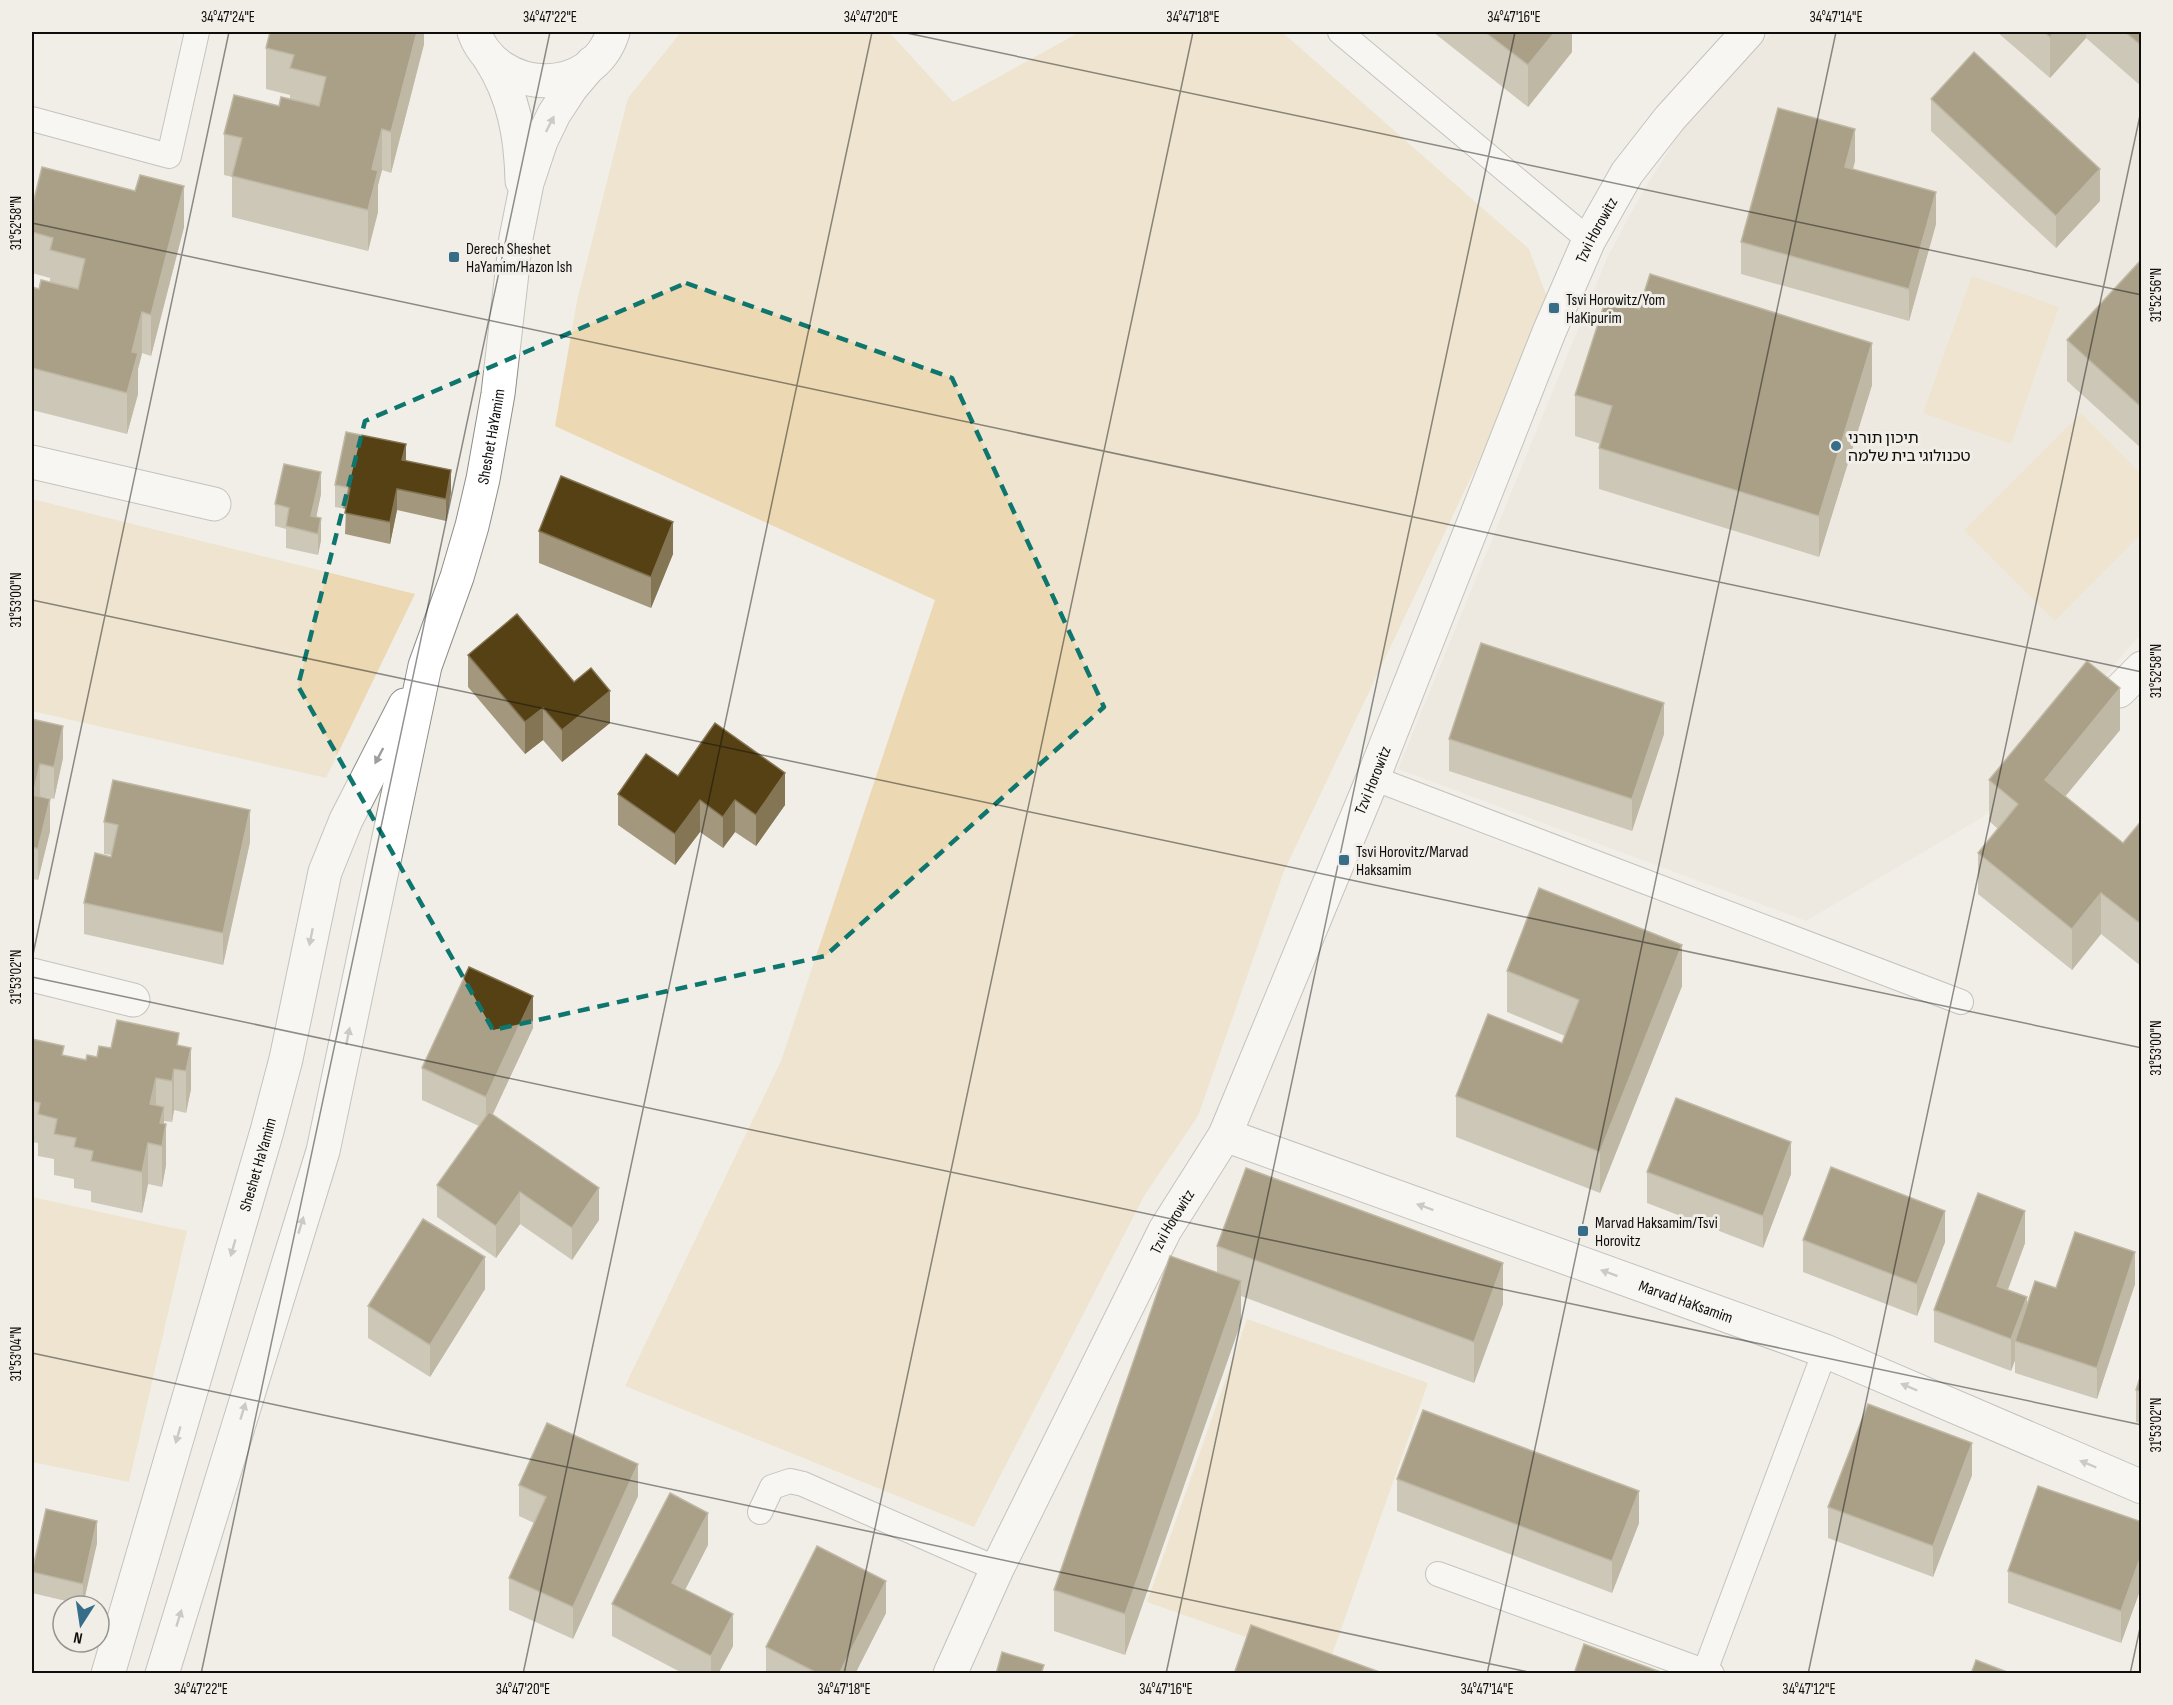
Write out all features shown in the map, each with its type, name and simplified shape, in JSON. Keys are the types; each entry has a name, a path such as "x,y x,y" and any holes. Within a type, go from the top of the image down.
{"street":[{"name":"Sheshet HaYamim","path":"162,1674 323,1151 425,666 472,526 483,479 498,394 512,267 523,198 538,148 554,114 571,88 606,46 613,32"},
{"name":"Tzvi Horowitz","path":"950,1674 997,1569 1165,1230 1225,1135 1373,778 1549,332 1589,240 1627,173 1670,118 1748,32"},
{"name":"Sheshet HaYamim","path":"481,44 506,87 515,115 520,143 523,198"},
{"path":"481,44 506,71 540,81 552,81 573,75 592,63"},
{"path":"32,462 214,504"},
{"name":"Sheshet HaYamim","path":"108,1674 267,1131 286,1059 325,872 354,803 425,666"},
{"path":"2119,692 2142,668"},
{"path":"32,975 133,1000"},
{"name":"Marvad HaKsamim","path":"1225,1135 1825,1351 2142,1487"}],"lane":[{"path":"32,119 169,156 197,32"},
{"path":"1340,32 1589,240"},
{"path":"1373,778 1961,1002"},
{"path":"1438,1574 1709,1672 1825,1351"},
{"path":"760,1512 772,1487 790,1481 803,1484 997,1569"}],"highlighted area":[{"path":"686,283 952,378 1104,707 825,956 493,1030 298,686 365,421"}],"shaded area":[{"path":"681,32 889,32 953,102 1080,32 1282,32 1529,249 1547,297 1531,351 1284,871 1198,1116 1144,1196 974,1527 625,1386 781,1061 935,600 555,426 577,301 628,98"},
{"name":"תיכון תורני טכנולוגי בית שלמה","path":"1773,32 2141,32 2141,634 1983,817 1806,921 1398,769 1607,258 1643,191 1686,123"},
{"path":"1972,276 2059,307 2011,444 1923,413"},
{"path":"2081,413 2141,474 2141,534 2055,621 1964,530"},
{"path":"32,499 415,594 326,778 32,711"},
{"path":"32,1197 187,1231 129,1482 32,1462"},
{"path":"1247,1319 1428,1383 1328,1666 1147,1602"}],"building":[{"path":"270,32 417,32 391,132 382,129 372,169 378,171 368,210 232,176 242,138 224,134 234,95 279,106 281,97 319,106 326,77 290,68 294,55 266,48"},
{"path":"1485,32 1555,32 1528,65"},
{"path":"2044,32 2055,32 2050,37"},
{"path":"2125,32 2142,32 2142,46"},
{"path":"1974,52 2100,169 2056,216 1931,99"},
{"path":"1778,108 1855,129 1845,167 1936,192 1909,289 1741,242"},
{"path":"42,167 135,191 140,175 184,186 151,315 142,312 132,352 138,353 127,393 32,368 32,287 39,289 41,280 78,289 85,259 50,250 53,238 32,232 32,207"},
{"path":"2142,259 2142,408 2067,340"},
{"path":"1650,274 1872,343 1819,516 1599,448 1612,406 1575,395 1606,299 1639,309"},
{"path":"346,432 406,444 402,460 451,470 446,499 397,489 390,522 345,513 350,488 335,485"},
{"path":"284,464 321,472 311,516 321,518 318,534 286,526 289,508 275,504"},
{"path":"561,476 673,522 651,577 539,531"},
{"path":"517,614 574,682 591,668 610,691 562,730 543,708 525,722 468,655"},
{"path":"1481,643 1664,703 1632,799 1449,739"},
{"path":"2087,661 2120,688 2045,780 2123,843 2142,820 2142,925 2101,893 2072,929 1978,853 2018,804 1989,780"},
{"path":"32,719 63,726 54,767 40,764 33,795 50,799 38,849 32,847"},
{"path":"715,723 785,773 756,815 735,800 723,817 700,800 675,834 618,794 646,754 678,776"},
{"path":"113,780 250,810 223,933 84,903 95,853 111,857 118,825 104,822"},
{"path":"1539,888 1682,945 1600,1152 1456,1096 1488,1014 1562,1043 1579,1000 1507,971"},
{"path":"469,967 533,996 486,1097 422,1068"},
{"path":"117,1020 179,1033 177,1045 191,1048 186,1071 174,1069 172,1081 156,1078 150,1104 164,1107 160,1123 166,1124 162,1146 148,1143 142,1172 91,1161 93,1151 74,1147 76,1138 54,1134 57,1119 38,1114 40,1103 32,1101 32,1039 64,1046 62,1055 86,1060 87,1055 97,1057 99,1046 111,1048"},
{"path":"1676,1098 1791,1142 1763,1216 1647,1172"},
{"path":"489,1112 599,1188 572,1228 520,1192 496,1226 437,1185"},
{"path":"1831,1167 1945,1211 1917,1284 1803,1240"},
{"path":"1246,1168 1503,1263 1474,1342 1217,1246"},
{"path":"1978,1193 2025,1211 1997,1286 2027,1297 2011,1339 1934,1310"},
{"path":"423,1219 485,1257 430,1345 368,1306"},
{"path":"2075,1232 2135,1252 2097,1368 2015,1341 2035,1281 2056,1288"},
{"path":"1170,1256 1241,1281 1125,1614 1054,1590"},
{"path":"2142,1371 2142,1392 2136,1390"},
{"path":"1868,1404 1972,1443 1933,1546 1828,1507"},
{"path":"1423,1410 1639,1491 1612,1561 1397,1479"},
{"path":"547,1423 638,1464 573,1607 509,1578 546,1497 519,1485"},
{"path":"2038,1486 2142,1522 2142,1553 2121,1611 2008,1571"},
{"path":"670,1493 708,1513 672,1583 733,1614 711,1656 612,1604"},
{"path":"46,1509 97,1521 83,1584 32,1572"},
{"path":"817,1546 886,1581 839,1674 819,1674 766,1647"},
{"path":"1251,1625 1385,1674 1234,1674"},
{"path":"1584,1644 1666,1674 1574,1674"},
{"path":"1002,1652 1044,1665 1041,1674 996,1674"},
{"path":"1976,1660 2012,1674 1971,1674"}],"place":[{"name":"Derech Sheshet HaYamim/Hazon Ish","path":"454,257"},
{"name":"Tsvi Horowitz/Yom HaKipurim","path":"1554,308"},
{"name":"תיכון תורני טכנולוגי בית שלמה","path":"1836,446"},
{"name":"Tsvi Horovitz/Marvad Haksamim","path":"1344,860"},
{"name":"Marvad Haksamim/Tsvi Horovitz","path":"1583,1231"}]}
